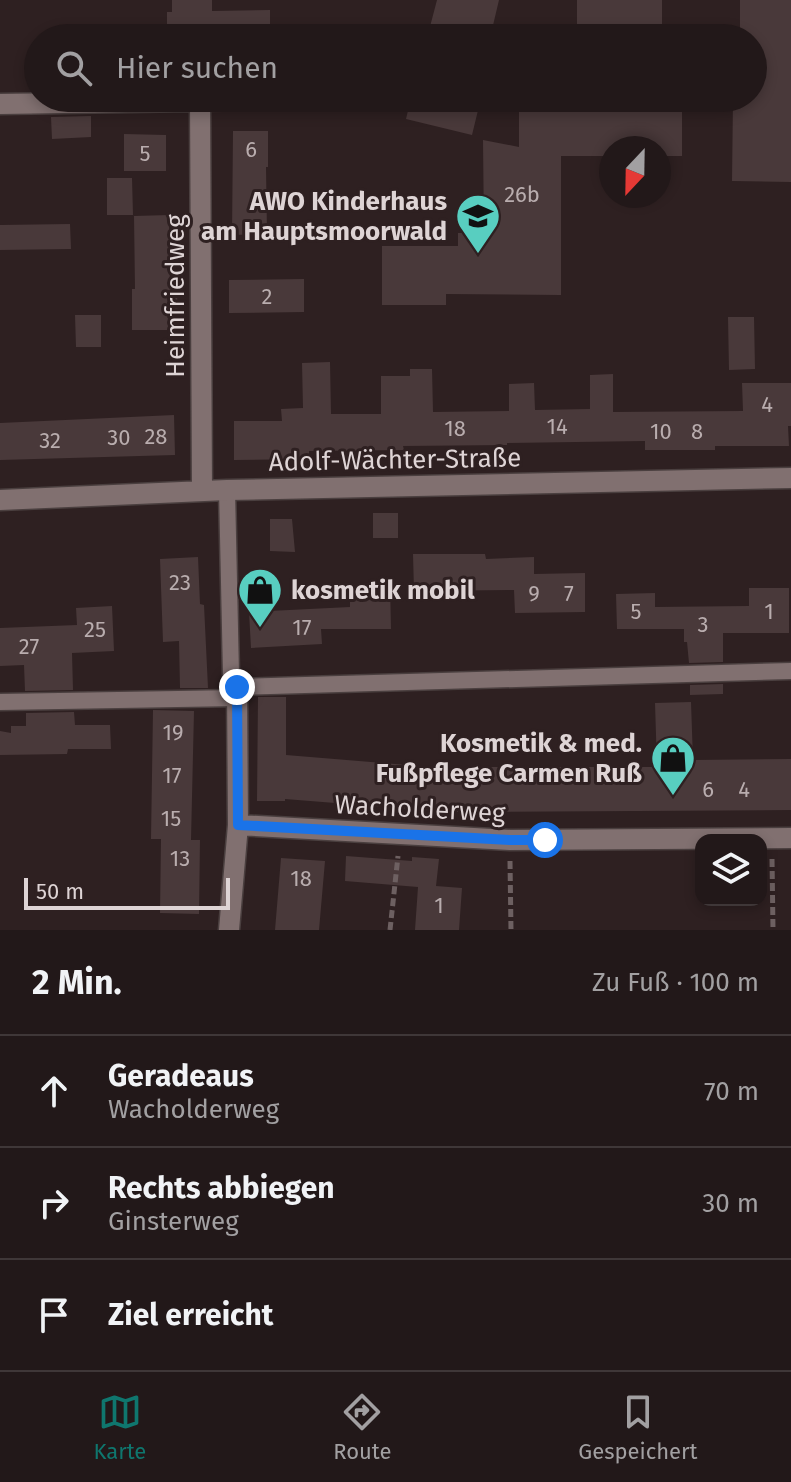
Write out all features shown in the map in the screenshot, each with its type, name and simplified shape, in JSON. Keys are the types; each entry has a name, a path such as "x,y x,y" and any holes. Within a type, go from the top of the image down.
{"street":[{"path":"0,104 24,104"},
{"name":"Heimfriedweg","path":"200,112 202,491"},
{"name":"Adolf-Wächter-Straße","path":"0,500 227,490 791,478"},
{"path":"229,930 238,825 237,692"},
{"name":"Wacholderweg","path":"238,825 510,840 782,838"}],"lane":[{"path":"227,490 231,674 237,692"},
{"path":"0,702 791,671"}],"path":[{"path":"390,930 401,835"},
{"path":"773,930 782,838"},
{"path":"510,840 511,930"}],"building":[{"path":"172,0 212,0 212,11 270,10 270,24 167,24 167,12 172,12"},
{"path":"437,0 499,0 493,24 431,24"},
{"path":"577,0 662,0 662,24 577,24"},
{"path":"740,0 791,0 791,182 732,181 733,112 767,112 767,24 740,24"},
{"path":"408,112 478,112 472,135 406,119"},
{"path":"519,112 682,112 682,156 671,156 671,136 599,136 599,156 561,156 561,295 446,294 446,305 382,305 382,246 458,246 458,233 484,233 483,140 519,147"},
{"path":"91,116 91,137 52,139 51,117"},
{"path":"233,131 268,131 267,234 232,235"},
{"path":"124,134 166,135 166,171 124,171"},
{"path":"107,178 132,178 133,215 107,215"},
{"path":"169,215 170,289 177,289 178,330 132,330 134,216"},
{"path":"70,224 71,249 0,250 0,225"},
{"path":"304,279 304,312 229,313 229,280"},
{"path":"75,315 101,315 101,347 76,347"},
{"path":"728,317 754,317 755,369 729,370"},
{"path":"330,362 331,414 381,414 381,376 410,376 410,369 432,369 433,412 509,411 509,384 534,383 535,410 590,409 590,375 613,374 613,412 743,411 742,383 791,383 789,446 645,450 645,441 507,443 403,446 404,450 309,451 309,459 234,460 234,421 282,421 281,409 303,408 302,363"},
{"path":"174,415 175,455 0,460 0,423"},
{"path":"373,513 398,513 398,538 373,538"},
{"path":"270,519 292,519 295,552 270,551"},
{"path":"413,554 485,554 486,559 534,557 534,574 585,573 585,612 515,613 514,590 414,591"},
{"path":"198,557 208,688 180,688 179,641 163,642 160,559"},
{"path":"390,584 391,629 321,629 322,644 251,648 249,612 350,607 350,585"},
{"path":"749,588 789,588 789,633 723,633 723,662 689,663 684,629 617,629 616,594 655,593 655,607 749,606"},
{"path":"112,606 114,651 72,653 73,690 25,691 24,665 0,666 0,628 77,625 76,608"},
{"path":"723,684 723,694 690,695 690,685"},
{"path":"258,697 286,697 286,755 480,771 480,767 657,767 655,703 691,702 693,760 791,759 791,810 448,812 285,799 257,801"},
{"path":"153,710 194,711 191,840 200,840 199,914 160,913 161,839 151,839"},
{"path":"74,712 75,725 110,725 111,749 68,749 67,754 0,755 0,731 11,733 11,726 26,726 26,713"},
{"path":"346,856 412,861 412,857 439,859 436,886 462,888 459,930 415,930 418,887 345,881"},
{"path":"281,858 325,861 319,930 275,930"}],"place":[{"name":"AWO Kinderhaus am Hauptsmoorwald","path":"478,255"},
{"name":"kosmetik mobil","path":"260,629"},
{"name":"Kosmetik & med. Fußpflege Carmen Ruß","path":"673,797"}],"route":[{"path":"237,687 238,825 545,840"}]}
